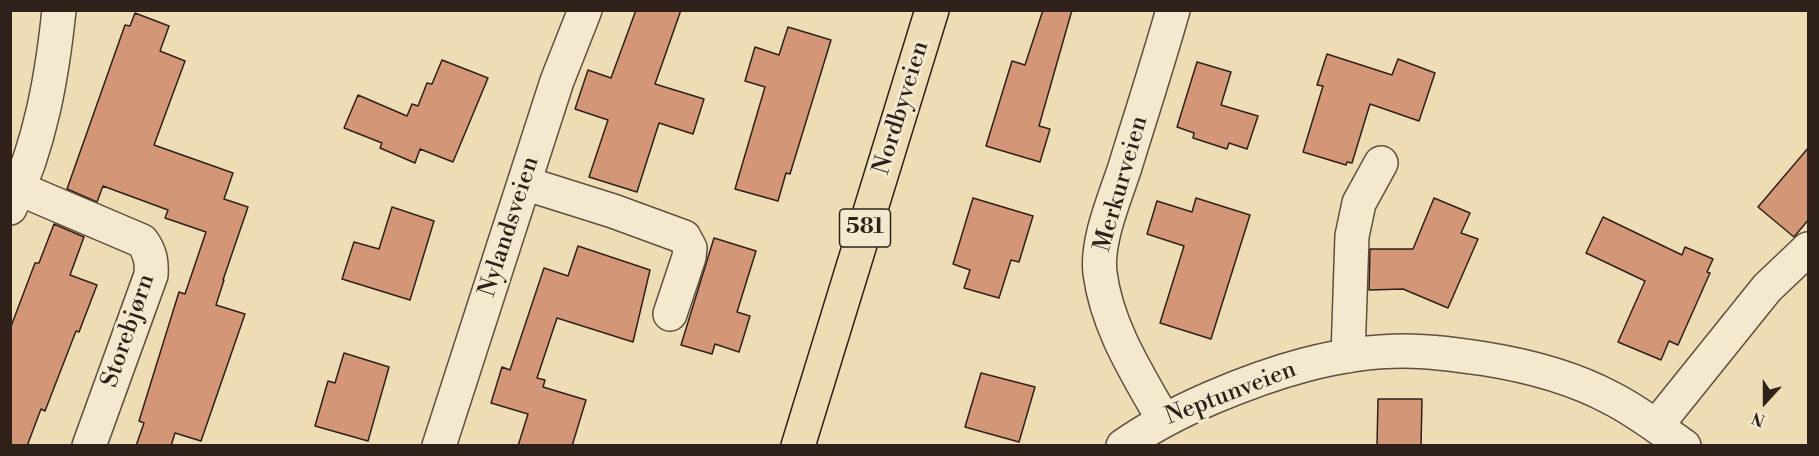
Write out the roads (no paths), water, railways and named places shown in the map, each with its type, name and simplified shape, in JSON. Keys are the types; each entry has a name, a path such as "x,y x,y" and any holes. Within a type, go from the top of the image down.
{"main road":[{"name":"Nordbyveien","path":"798,446 932,10"}],"street":[{"path":"15,198 44,114 50,86 59,10"},
{"name":"Nylandsveien","path":"439,446 557,81 585,10"},
{"name":"Merkurveien","path":"1164,419 1127,355 1111,318 1102,288 1099,259 1108,218 1173,10"},
{"path":"1348,356 1352,236 1359,203 1382,163"},
{"path":"524,183 613,211 684,237 690,248 670,314"},
{"name":"Storebjørn","path":"15,198 142,241 149,251 152,263 151,275 89,446"},
{"path":"1656,426 1767,288 1809,249"},
{"name":"Neptunveien","path":"1123,446 1164,419 1247,382 1307,364 1348,356 1404,351 1451,354 1522,365 1570,380 1610,397 1684,446"}]}
